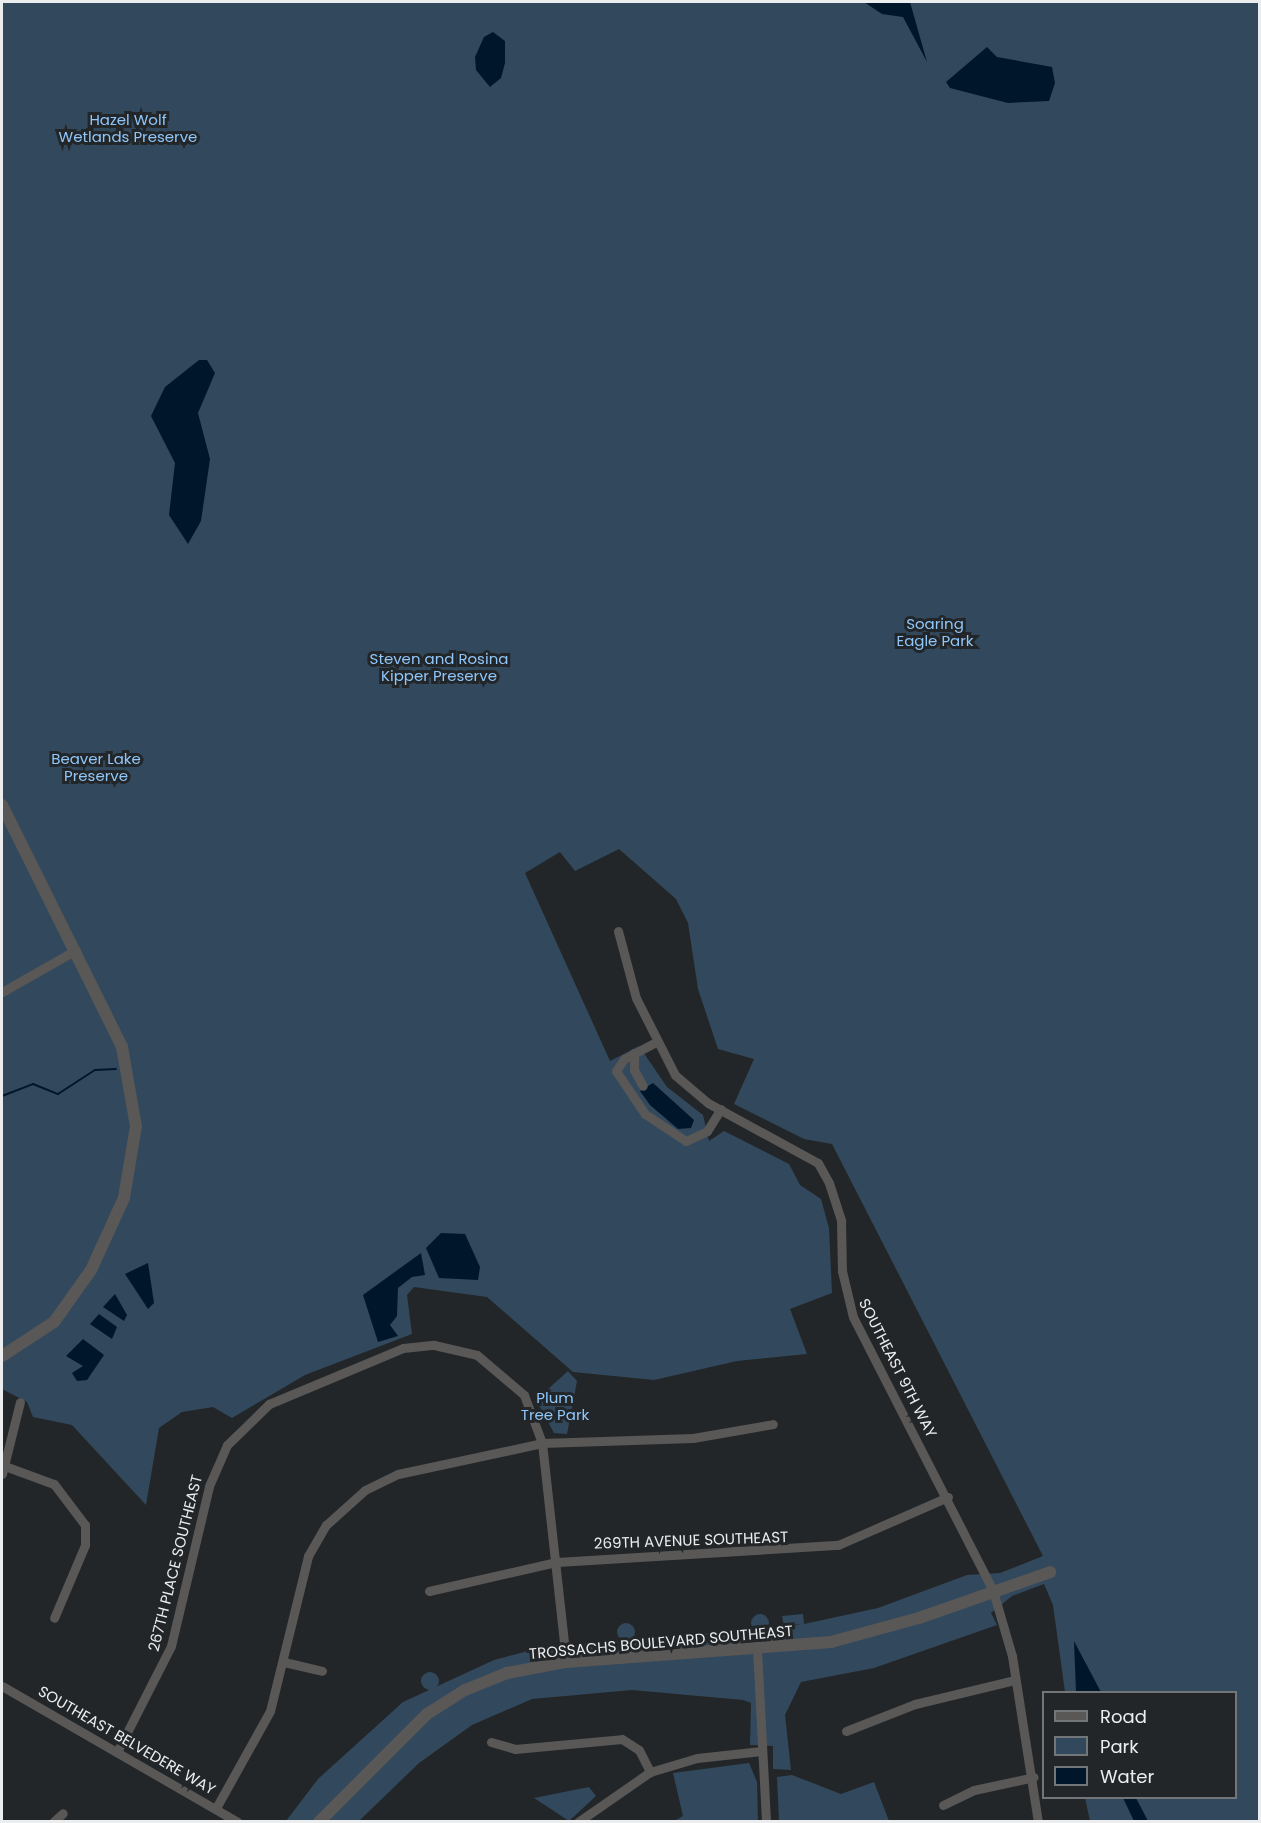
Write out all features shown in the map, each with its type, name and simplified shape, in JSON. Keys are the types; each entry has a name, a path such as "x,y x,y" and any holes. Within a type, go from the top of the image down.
{"street":[{"path":"2,805 76,950 130,1069 135,1108 133,1163 112,1227 72,1301 36,1337 2,1356"},
{"name":"SOUTHEAST 9TH WAY","path":"618,931 622,958 656,1042 690,1090 818,1163 838,1203 842,1271 853,1317 948,1497 993,1591 1015,1680 1034,1777 1038,1821"},
{"path":"2,992 76,950"},
{"path":"656,1042 634,1053 617,1066 621,1084 673,1137 686,1141 707,1131 720,1109"},
{"path":"634,1053 634,1070 643,1086"},
{"name":"267TH PLACE SOUTHEAST","path":"117,1752 171,1646 213,1472 247,1421 282,1397 382,1354 419,1345 466,1351 513,1381 532,1411 542,1443"},
{"path":"20,1402 2,1468 54,1484 85,1525 85,1545 54,1618"},
{"path":"216,1808 266,1721 284,1662 308,1556 326,1525 351,1501 398,1474 542,1443 693,1438 773,1424"},
{"path":"542,1443 557,1562 566,1662"},
{"name":"269TH AVENUE SOUTHEAST","path":"429,1592 557,1562 818,1548 865,1537 948,1497"},
{"name":"TROSSACHS BOULEVARD SOUTHEAST","path":"318,1821 393,1744 450,1698 507,1672 566,1662 757,1649 862,1635 1050,1572"},
{"path":"757,1649 766,1821"},
{"path":"284,1662 322,1671"},
{"path":"846,1731 915,1704 1015,1680"},
{"name":"SOUTHEAST BELVEDERE WAY","path":"2,1686 238,1821"},
{"path":"491,1742 515,1749 622,1739 639,1750 650,1772"},
{"path":"578,1821 650,1772 698,1758 762,1751"},
{"path":"943,1805 974,1790 1034,1777"},
{"path":"53,1821 63,1813"}],"green space":[{"path":"2,2 1259,2 1259,1821 1090,1821 1085,1799 1237,1799 1237,1691 1065,1691 1053,1605 1044,1584 1012,1596 991,1613 997,1625 874,1668 801,1682 785,1715 791,1770 773,1769 773,1746 750,1745 751,1703 743,1700 632,1690 532,1699 472,1725 419,1763 359,1821 286,1821 318,1779 403,1702 494,1660 543,1647 793,1626 801,1624 784,1626 782,1616 803,1614 804,1624 878,1608 967,1575 1000,1573 1043,1556 832,1144 804,1139 734,1104 754,1059 718,1049 698,989 688,923 676,899 619,849 575,871 560,852 525,873 610,1061 639,1046 667,1087 703,1115 709,1141 724,1131 789,1164 800,1185 821,1199 829,1228 832,1293 790,1309 807,1354 737,1361 654,1380 573,1372 487,1297 414,1287 407,1295 412,1334 305,1375 232,1418 213,1407 182,1412 159,1428 146,1505 72,1425 33,1417 27,1402 2,1389"},
{"name":"Plum Tree Park","path":"568,1371 577,1381 567,1434 554,1433 536,1400"},
{"path":"760,1614 766,1617 769,1623 766,1629 760,1632 754,1629 751,1623 754,1617"},
{"path":"622,1623 630,1623 635,1628 633,1639 622,1641 617,1636 617,1628"},
{"path":"430,1672 436,1675 439,1681 436,1687 430,1690 424,1687 421,1681 424,1675"},
{"path":"749,1763 757,1782 758,1821 674,1821 683,1816 673,1773"},
{"path":"792,1775 841,1794 874,1782 889,1821 779,1821 777,1777"},
{"path":"589,1787 596,1796 569,1821 534,1798"}],"water":[{"path":"864,2 910,2 927,62 903,17 882,14"},
{"path":"493,32 505,41 505,63 501,78 490,87 476,70 475,57 484,37"},
{"path":"987,47 997,57 1052,67 1055,83 1049,101 1008,103 950,88 946,82"},
{"path":"199,360 207,360 215,373 198,413 210,459 201,521 188,544 169,515 175,463 151,416 165,387"},
{"path":"653,1083 694,1120 691,1128 678,1129 650,1105 640,1091"},
{"path":"441,1233 465,1234 480,1267 478,1280 439,1278 426,1248"},
{"path":"421,1253 425,1275 412,1277 398,1288 397,1316 390,1325 398,1336 378,1342 363,1295"},
{"path":"148,1263 154,1303 148,1309 125,1274"},
{"path":"115,1294 127,1315 124,1321 103,1307"},
{"path":"99,1314 117,1327 112,1339 90,1324"},
{"path":"83,1339 104,1355 87,1380 77,1381 72,1373 83,1366 66,1356"},
{"path":"1074,1641 1100,1691 1076,1691"},
{"path":"1123,1799 1137,1799 1148,1821 1134,1821"}],"waterway":[{"path":"2,1096 33,1084 58,1094 95,1070 116,1069"}],"park label":[{"name":"Hazel Wolf Wetlands Preserve","path":"128,128"},
{"name":"Soaring Eagle Park","path":"935,632"},
{"name":"Steven and Rosina Kipper Preserve","path":"439,666"},
{"name":"Beaver Lake Preserve","path":"96,766"}]}
